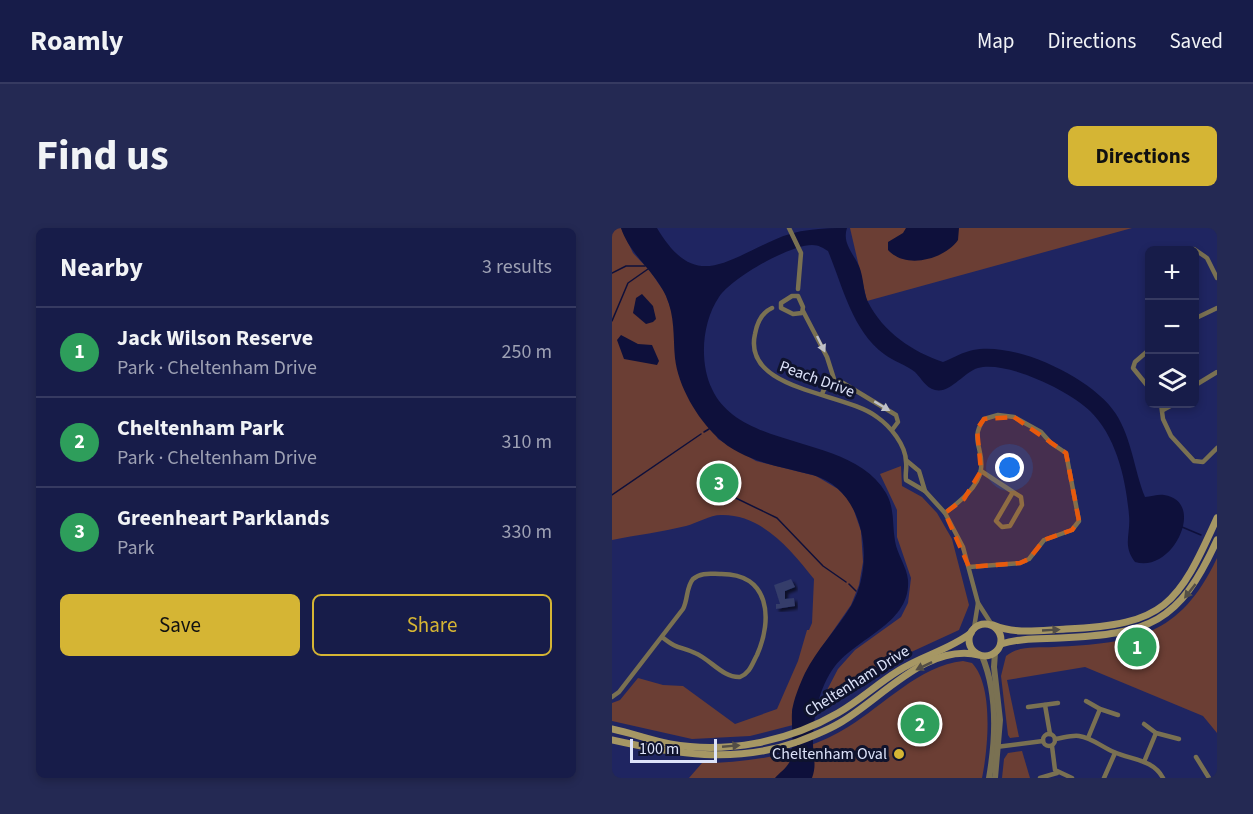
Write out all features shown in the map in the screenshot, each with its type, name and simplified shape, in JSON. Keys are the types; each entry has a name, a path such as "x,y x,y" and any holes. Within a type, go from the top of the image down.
{"main road":[{"path":"993,625 1000,632 1001,644 995,653 981,655 970,645 972,630 982,624 993,625 1020,631 1109,627 1146,616 1170,600 1182,587 1193,570 1217,518"},
{"path":"1001,644 1018,640 1111,636 1149,624 1174,608 1188,594 1217,540"},
{"name":"Cheltenham Drive","path":"612,729 667,743 699,747 739,746 778,738 825,720 897,671 955,643 972,630"},
{"name":"Cheltenham Drive","path":"612,740 658,751 702,756 740,754 778,748 826,730 927,664 959,652 981,655"}],"street":[{"path":"789,228 800,249 801,264 797,297 827,357 834,379 896,415 898,422 892,430"},
{"path":"1199,252 1207,258 1217,278"},
{"name":"Peach Drive","path":"797,297 772,308 760,318 754,335 754,351 759,363 773,376 867,410 892,430 907,461 921,474 925,491"},
{"path":"781,303 782,309"},
{"path":"772,308 796,314 803,311"},
{"path":"1199,317 1217,308"},
{"path":"1145,353 1135,362 1133,368 1145,384"},
{"path":"1199,383 1217,372"},
{"path":"822,394 827,381 834,379"},
{"path":"1167,408 1163,410 1163,419 1175,443 1194,461 1203,462 1217,448"},
{"path":"945,513 964,499 981,471 977,429 984,418 998,415 1014,417 1041,432 1051,443 1066,453 1079,521 1072,530 1044,540 1029,559 1020,563 969,567"},
{"name":"Peach Drive","path":"907,461 906,480 925,491 945,513 963,547 978,603 993,625"},
{"path":"981,471 1021,497 1023,506 1010,526 1002,527 996,521 997,517 1013,492"},
{"path":"612,697 619,692 683,609 688,599 691,581 704,574 738,575 758,591 765,600 767,611 763,640 750,670 740,677 729,675 697,653 678,649 662,638"},
{"name":"Peach Drive","path":"972,630 978,603"},
{"path":"995,653 997,747 995,778"},
{"path":"981,655 989,673 997,747 989,778"},
{"path":"1086,701 1118,715"},
{"path":"1028,707 1058,703"},
{"path":"1045,705 1050,734 1055,739"},
{"path":"1088,738 1100,709"},
{"path":"1144,724 1156,733 1179,740"},
{"path":"1144,762 1156,733"},
{"path":"997,747 1043,741 1050,734"},
{"path":"1055,739 1076,736 1088,738 1115,753 1144,762 1166,778"},
{"path":"1055,739 1052,746 1057,773"},
{"path":"1043,741 1052,746"},
{"path":"1104,778 1115,753"},
{"path":"1196,757 1209,778"},
{"path":"1040,778 1057,773 1072,778"}],"highlighted area":[{"path":"1014,417 1066,453 1079,521 1072,530 1044,540 1029,559 1020,563 969,567 945,513 964,499 981,471 977,429 984,419"}],"shaded area":[{"path":"612,228 621,228 633,253 650,271 665,293 674,317 675,358 718,439 756,461 816,476 838,489 851,502 861,531 863,562 859,585 851,605 817,654 792,710 793,725 750,736 692,739 612,721 612,703 620,700 638,678 663,685 683,686 735,724 777,709 798,661 807,630 812,623 814,579 796,557 774,536 750,520 736,516 717,515 686,526 612,540"},
{"path":"621,228 657,228 671,247 684,259 697,265 710,266 739,257 792,233 847,228 847,243 859,266 868,302 890,332 910,347 943,362 973,350 1010,351 1052,365 1090,388 1105,401 1116,414 1126,434 1145,497 1164,495 1177,500 1183,510 1184,522 1180,535 1172,548 1162,557 1149,563 1135,562 1128,545 1129,515 1125,487 1113,445 1099,421 1090,411 1068,395 1037,379 990,367 973,370 946,389 932,389 915,372 884,354 864,333 850,307 828,251 821,247 812,245 790,250 748,272 719,297 709,318 704,355 712,389 726,409 746,423 771,434 848,460 870,474 889,499 896,546 908,580 907,595 901,608 881,628 845,656 829,674 818,703 814,723 815,764 812,778 775,778 790,761 793,707 803,677 815,656 851,606 859,589 864,550 861,530 844,496 831,483 813,475 750,458 727,445 702,421 684,390 677,369 672,319 666,296 630,246"},
{"path":"850,228 1132,228 867,301"},
{"path":"906,228 959,228 958,240 952,247 935,257 915,261 905,260 888,250 888,242 903,233"},
{"path":"642,294 653,306 656,319 646,324 633,313 636,298"},
{"path":"621,335 638,344 652,345 659,361 657,365 624,359 617,340"},
{"path":"901,466 902,486 922,497 937,513 952,539 969,605 959,630 896,659 824,709 826,692 838,669 855,650 901,617 908,603 911,578 897,537 897,510 880,474"},
{"path":"1217,558 1217,733 1203,716 1085,667 1007,680 1019,737 1010,738 1001,676 1006,656 1017,650 1035,647 1108,643 1152,631 1170,620 1187,605 1203,584"},
{"path":"963,661 972,663 984,687 988,718 982,778 689,778 702,763 758,759 814,744 848,727 917,678 947,664"},
{"path":"1022,751 1030,778 1002,778 1004,759 1008,753"}],"building":[{"path":"791,579 795,587 785,591 785,599 794,598 795,606 776,609 776,604 780,604 774,585"}],"waterway":[{"path":"612,273 626,266 645,266"},
{"path":"612,321 628,283 648,269"},
{"path":"704,432 709,429"},
{"path":"612,495 701,434"},
{"path":"713,487 777,518 823,566 846,582"},
{"path":"1182,527 1201,535"},
{"path":"849,584 856,591"}],"place":[{"name":"Greenheart Parklands","path":"719,483"},
{"name":"Jack Wilson Reserve","path":"1137,647"},
{"name":"Cheltenham Park","path":"920,724"},
{"name":"Cheltenham Oval","path":"899,754"}]}
